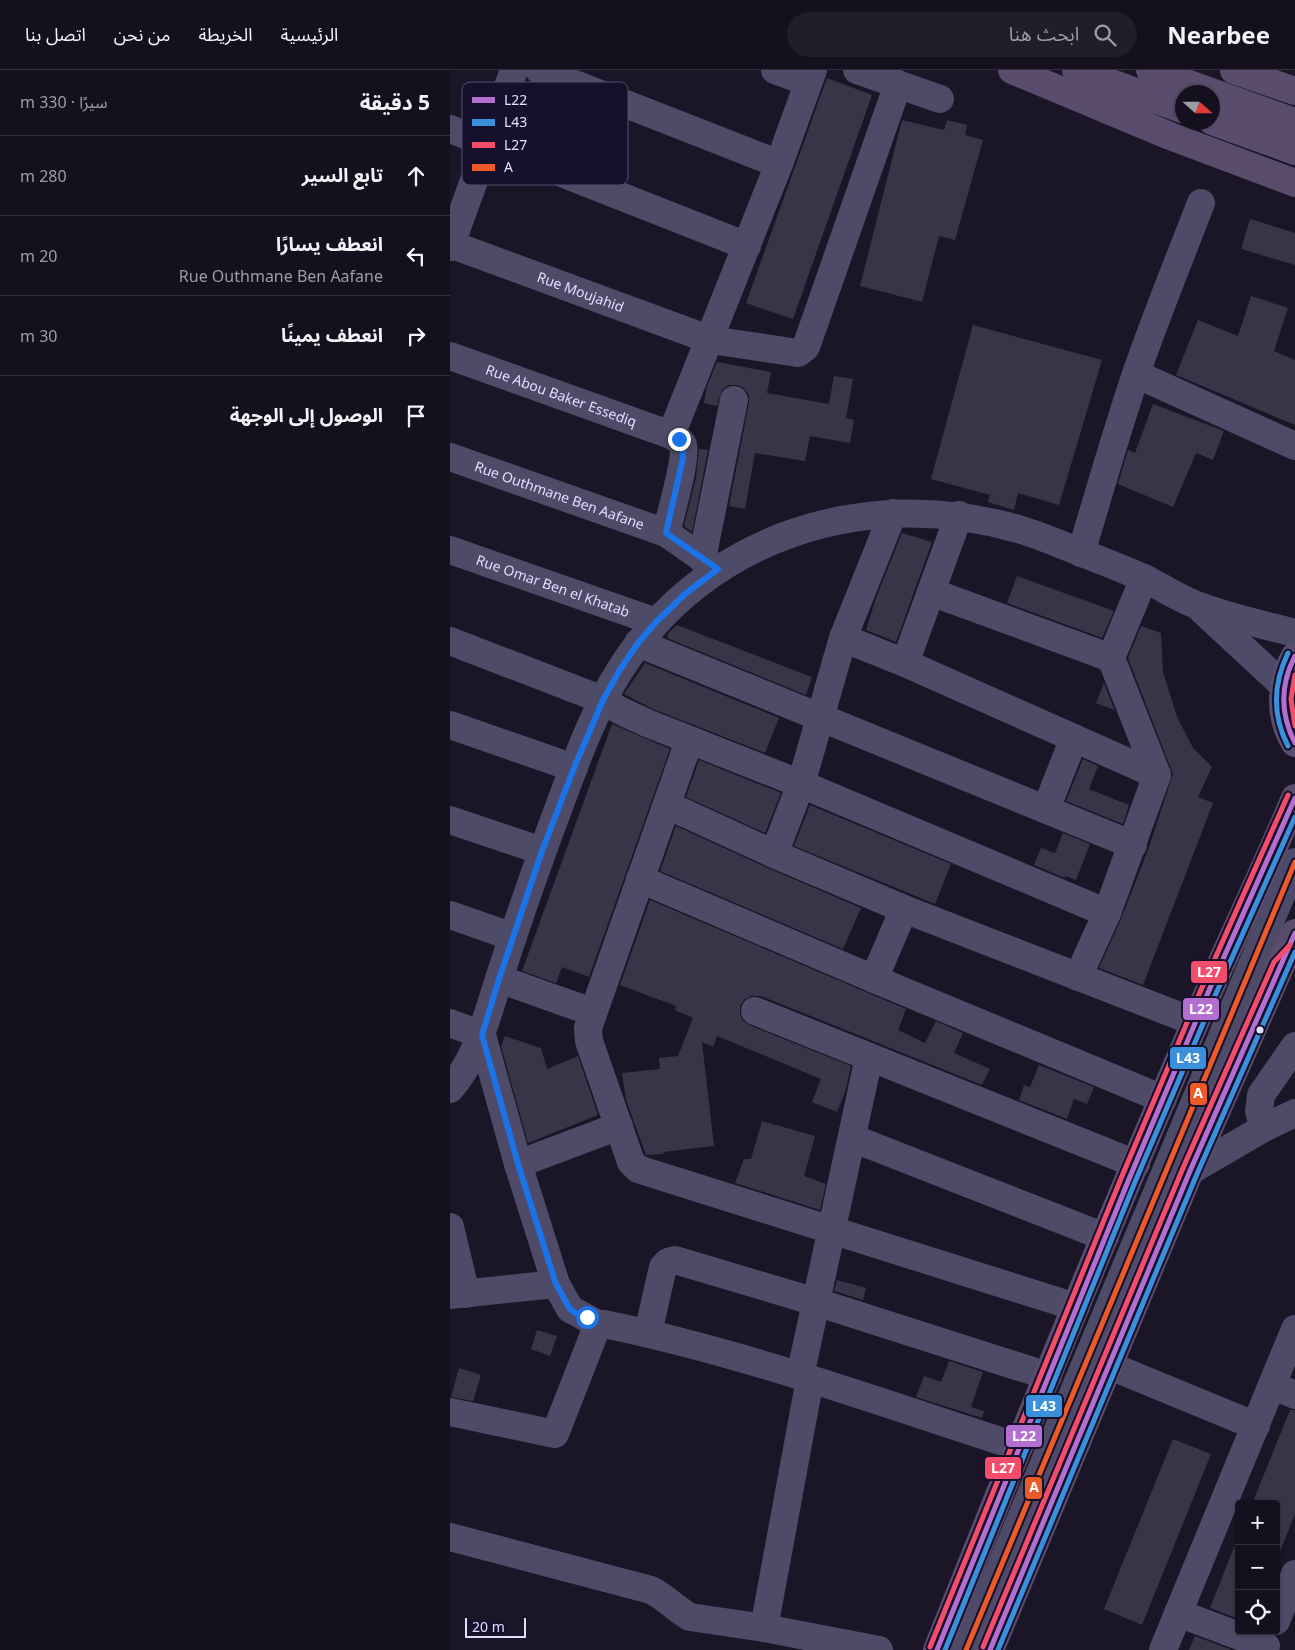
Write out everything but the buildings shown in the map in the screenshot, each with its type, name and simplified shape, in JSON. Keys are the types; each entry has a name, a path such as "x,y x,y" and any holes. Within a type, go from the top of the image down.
{"main road":[{"path":"1012,70 1170,136 1295,183"},
{"path":"1076,70 1175,107"},
{"path":"1150,70 1295,122"},
{"path":"1234,70 1295,91"},
{"path":"1220,123 1295,151"},
{"path":"1295,656 1286,675 1284,686 1284,714 1295,742"},
{"path":"937,1650 1105,1237 1195,1022 1295,798"},
{"path":"990,1650 1190,1172 1288,957 1295,934"}],"street":[{"path":"510,82 514,70"},
{"path":"539,70 570,82"},
{"path":"666,533 684,450 679,439 671,435 779,164 810,76 775,70"},
{"path":"857,70 940,99"},
{"name":"Rue Moujahid","path":"450,245 710,340 793,354 804,350 898,84"},
{"path":"628,105 779,164"},
{"path":"450,129 462,133"},
{"path":"450,245 472,185"},
{"path":"594,185 747,246"},
{"path":"1081,552 1136,374 1167,288 1201,203"},
{"name":"Rue Abou Baker Essediq","path":"450,356 671,435"},
{"path":"1136,374 1295,446"},
{"path":"710,564 734,400"},
{"name":"Rue Outhmane Ben Aafane","path":"450,457 666,533 710,564"},
{"path":"774,854 801,784 843,638 893,513"},
{"path":"450,1089 469,1064 482,1035 542,851 603,700 619,671 638,643 656,622 685,594 710,564 814,526 866,515 893,513 959,515 1022,530 1081,552 1144,578 1199,607 1295,633"},
{"path":"905,663 959,515"},
{"name":"Rue Omar Ben el Khatab","path":"450,550 656,622"},
{"path":"1078,977 1107,913 1157,775 1111,658 1144,578"},
{"path":"931,592 1111,658"},
{"path":"1199,607 1284,686"},
{"path":"843,638 905,663 1157,775"},
{"path":"450,641 603,700 626,714 689,741 801,784 1107,913"},
{"path":"638,643 1133,845"},
{"path":"450,725 574,768"},
{"path":"1046,809 1074,738"},
{"path":"689,741 592,1012 588,1028 590,1041 628,1158 638,1169 1076,1308"},
{"path":"667,805 774,854 904,909 1195,1022"},
{"path":"450,820 542,851"},
{"path":"966,1650 1295,862"},
{"path":"640,878 874,979 1163,1099"},
{"path":"874,979 904,909"},
{"path":"450,914 513,936"},
{"path":"499,979 592,1012"},
{"path":"755,1011 1136,1164"},
{"path":"450,1023 482,1035"},
{"path":"482,1035 518,1164 556,1284 570,1309 598,1324 648,1333 805,1377 1019,1447"},
{"path":"1264,1128 1259,1112 1261,1095 1295,1046"},
{"path":"764,1628 816,1302 869,1057"},
{"path":"1190,1172 1264,1128 1295,1113"},
{"path":"518,1164 619,1126"},
{"path":"852,1138 1105,1237"},
{"path":"450,1227 458,1295 556,1284"},
{"path":"648,1333 663,1268 668,1262 675,1260 816,1302 1048,1376"},
{"path":"450,1412 555,1434 598,1324"},
{"path":"1163,1650 1256,1426 1284,1390 1295,1329"},
{"path":"1108,1365 1256,1426"},
{"path":"450,1537 651,1590 690,1617 764,1628 879,1650"},
{"path":"1280,1611 1295,1574"},
{"path":"1178,1613 1268,1643"}],"transit line":[{"name":"L43","path":"1288,653 1279,676 1276,700 1279,723 1288,746"},
{"name":"L22","path":"1295,656 1284,689 1284,710 1295,743"},
{"name":"L27","path":"1295,675 1291,699 1295,726"},
{"name":"L27","path":"930,1647 1122,1176 1200,992 1288,795"},
{"name":"L22","path":"937,1650 1129,1179 1207,995 1295,798"},
{"name":"L43","path":"945,1650 1135,1182 1214,998 1295,817"},
{"name":"A","path":"966,1650 1295,862"},
{"name":"L22","path":"990,1650 1190,1171 1295,933"},
{"name":"L27","path":"983,1647 1183,1168 1274,962 1290,945"},
{"name":"L43","path":"998,1650 1197,1174 1295,952"}],"route":[{"path":"587,1317 577,1314 570,1309 556,1284 518,1164 482,1035 542,851 603,700 619,671 638,643 656,622 685,594 718,569 666,533 683,458 684,450 679,439"}]}
